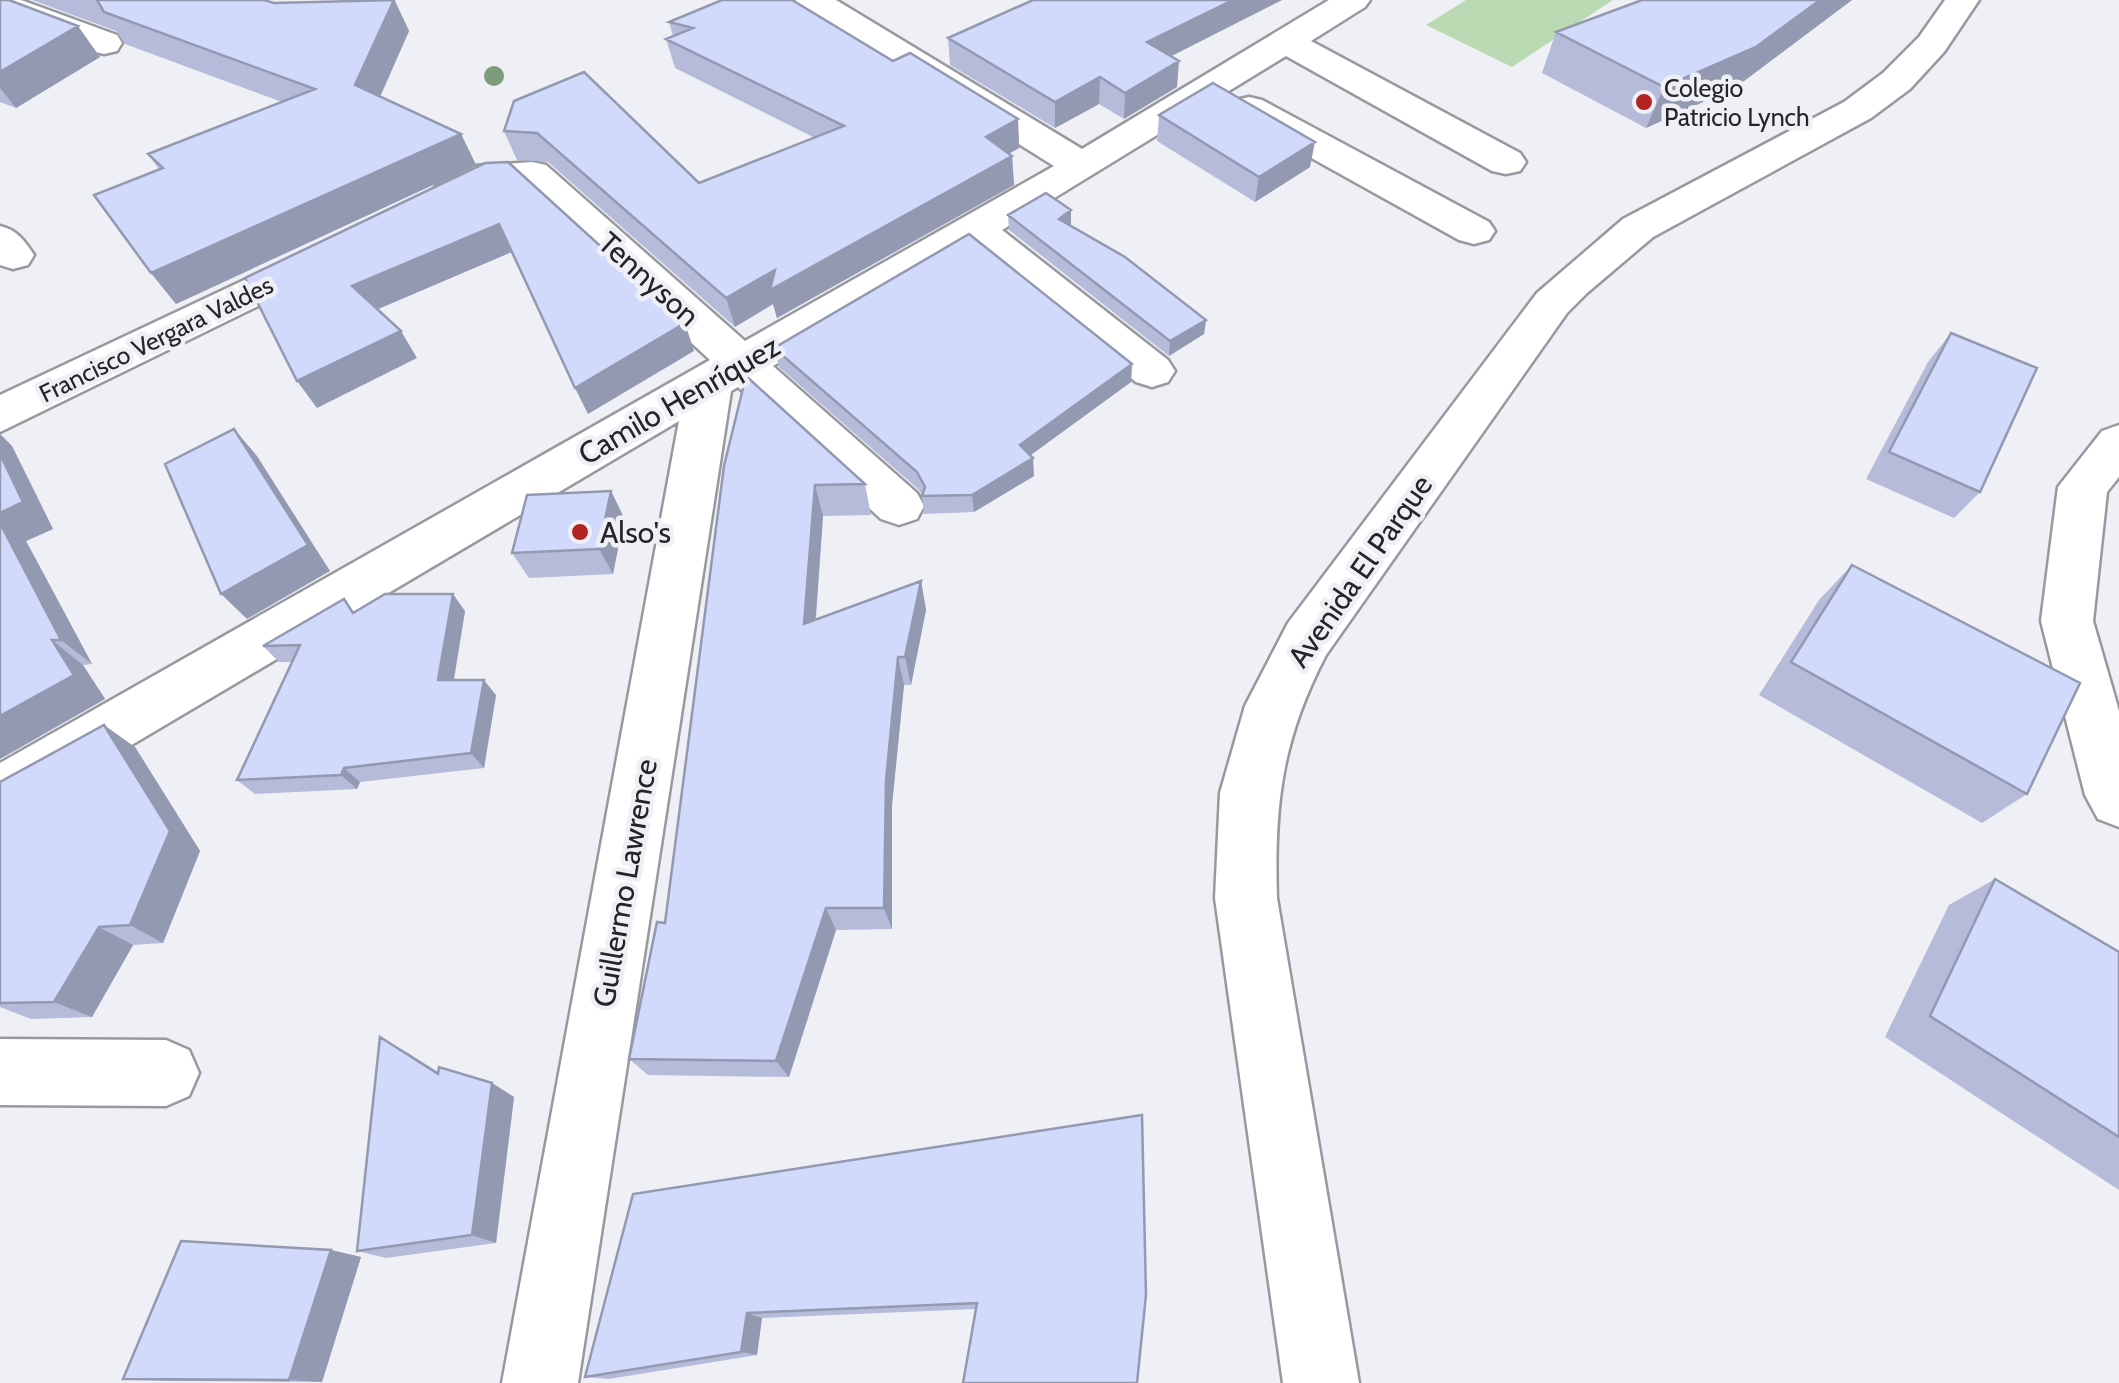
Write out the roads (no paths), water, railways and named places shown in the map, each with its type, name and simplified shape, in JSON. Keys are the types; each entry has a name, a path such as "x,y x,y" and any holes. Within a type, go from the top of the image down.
{"street":[{"path":"812,0 1082,166"},
{"name":"Avenida El Parque","path":"1321,1383 1246,898 1244,816 1250,771 1278,689 1307,639 1552,304 1576,279 1600,255 1641,226 1860,112 1924,58 1962,0"},
{"path":"0,4 104,42"},
{"name":"Camilo Henríquez","path":"0,793 1082,166 1283,42 1331,4"},
{"path":"1283,42 1317,56 1506,162"},
{"path":"1211,88 1474,232"},
{"name":"Tennyson","path":"420,209 490,175 532,174 726,373 899,506"},
{"path":"974,229 1152,371"},
{"name":"Francisco Vergara Valdes","path":"0,416 350,244"},
{"name":"Guillermo Lawrence","path":"540,1383 726,373"},
{"path":"2119,443 2082,487 2067,621 2114,796 2119,801"},
{"path":"0,1072 166,1073"}],"place":[{"name":"Colegio Patricio Lynch","path":"1644,102"},
{"name":"Also's","path":"580,532"}]}
